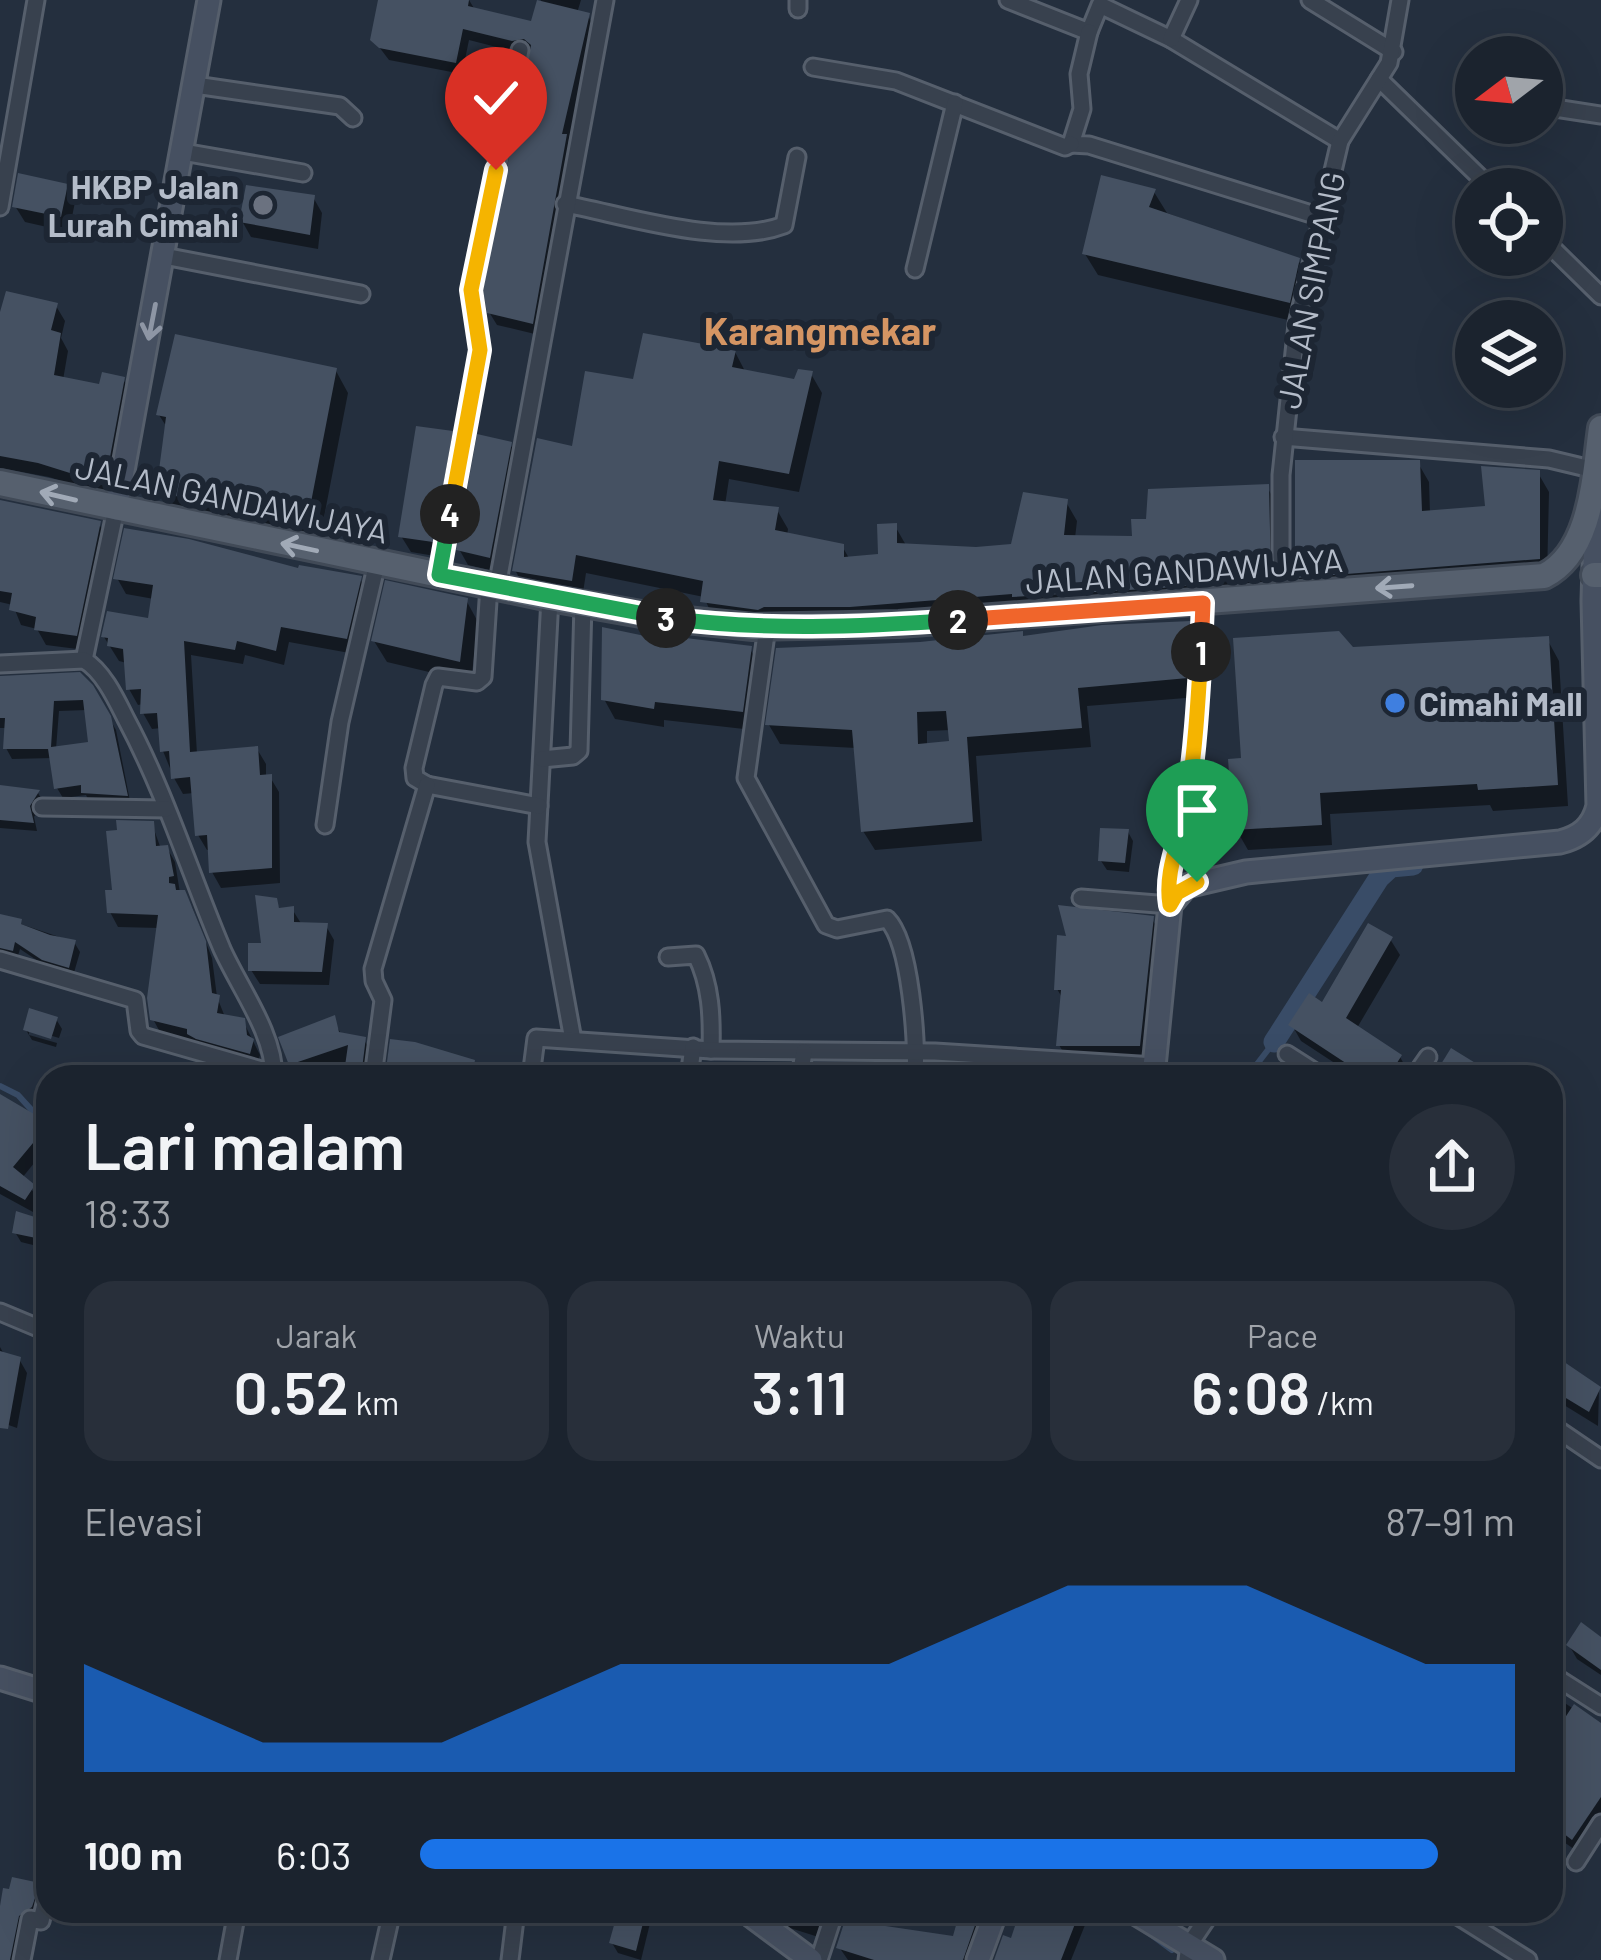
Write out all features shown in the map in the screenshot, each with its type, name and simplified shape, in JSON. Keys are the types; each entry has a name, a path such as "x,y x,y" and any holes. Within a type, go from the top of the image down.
{"main road":[{"path":"116,508 209,0"},
{"name":"JALAN GANDAWIJAYA","path":"0,482 583,604 701,623 845,627 1544,576 1558,569 1576,548 1601,428"},
{"path":"1155,1065 1170,905 1186,886 1215,878 1561,842 1596,828 1595,470"},
{"path":"0,1678 36,1689"},
{"path":"762,1923 815,1960"},
{"path":"978,1960 992,1923"},
{"path":"1148,1923 1188,1953 1213,1960"}],"street":[{"path":"0,207 36,0"},
{"path":"539,806 427,785 416,778 414,768 439,677 477,682 483,677 493,586 605,0"},
{"path":"1008,0 1089,32"},
{"path":"1172,39 1190,0"},
{"path":"1310,0 1394,52"},
{"name":"JALAN SIMPANG","path":"1286,595 1280,517 1283,436 1297,324 1340,141 1394,52 1400,0"},
{"path":"1071,144 1082,109 1078,74 1101,3 1172,39 1340,141"},
{"path":"439,575 480,350 471,290 520,50"},
{"path":"813,67 896,81 1066,147 1089,145 1321,217"},
{"path":"1379,79 1470,168"},
{"path":"195,85 340,106 353,118"},
{"path":"915,269 955,104"},
{"path":"1563,109 1601,115"},
{"path":"183,152 303,172"},
{"path":"566,204 726,234 770,230 784,225 797,158"},
{"path":"164,256 361,294"},
{"path":"1563,259 1601,296"},
{"path":"1283,436 1536,458 1595,470"},
{"path":"84,660 116,508"},
{"path":"325,825 340,722 377,563"},
{"path":"550,598 537,842 573,1040"},
{"path":"1081,898 1170,905 1171,866 1186,810 1196,739 1203,603"},
{"path":"542,759 573,756 579,751 583,604"},
{"path":"766,628 746,778 826,925 837,929 887,920 895,927 916,1065"},
{"path":"0,664 84,660 95,667 127,719 274,1065"},
{"path":"375,1065 383,1000 374,969 427,785"},
{"path":"42,807 166,809"},
{"path":"668,957 695,956 712,1009 694,1065"},
{"path":"0,960 135,1000 143,1036 241,1065"},
{"path":"533,1065 536,1038 804,1052 1029,1056 1104,1065"},
{"path":"802,1065 804,1052"},
{"path":"1287,1054 1304,1065"},
{"path":"1422,1065 1428,1057"},
{"path":"0,1312 36,1327"},
{"path":"1563,1433 1601,1459"},
{"path":"1563,1682 1601,1706"},
{"path":"1576,1862 1601,1823"},
{"path":"22,1960 30,1919 36,1920"},
{"path":"228,1960 235,1923"},
{"path":"381,1960 389,1923"},
{"path":"510,1960 515,1923"},
{"path":"815,1960 830,1923"},
{"path":"1188,1953 1205,1923"},
{"path":"1469,1923 1528,1960"}],"building":[{"path":"378,0 469,0 468,6 531,21 537,0 590,13 562,134 567,134 533,324 487,313 483,290 531,45 524,39 512,41 463,29 456,63 379,48 370,40"},
{"path":"18,173 68,184 61,217 12,207"},
{"path":"1101,175 1156,189 1149,207 1300,258 1290,303 1082,254"},
{"path":"246,185 315,195 310,235 239,222"},
{"path":"6,291 58,303 51,330 61,333 54,375 99,384 102,372 125,377 105,484 0,456 0,312"},
{"path":"643,333 736,350 732,367 794,379 798,369 813,371 789,474 719,461 713,500 779,507 775,530 844,544 844,557 878,554 877,524 897,523 897,543 1011,544 1023,492 1068,499 1064,535 1132,536 1131,519 1146,519 1148,489 1269,484 1271,576 1202,578 1202,584 1161,588 758,610 700,602 703,581 576,555 572,581 512,571 537,438 572,446 585,371 633,379"},
{"path":"175,334 337,368 307,523 278,516 279,512 156,493 166,417 156,415"},
{"path":"416,426 453,431 433,542 398,537"},
{"path":"477,434 512,442 490,558 456,550"},
{"path":"1295,460 1420,460 1422,511 1485,506 1481,466 1540,470 1540,559 1295,578"},
{"path":"0,500 101,521 77,636 34,630 36,617 9,610 12,593 0,591"},
{"path":"124,528 189,539 298,568 362,576 347,639 281,627 276,651 237,641 235,650 184,641 190,752 258,746 260,775 272,774 272,868 209,873 207,835 195,836 190,777 171,779 169,751 160,752 157,713 140,714 141,689 126,690 123,649 107,646 108,638 101,637 107,611 148,618 153,585 113,579"},
{"path":"385,580 468,598 460,662 371,641"},
{"path":"1191,621 1188,678 1078,688 1082,728 967,737 973,822 861,832 852,730 765,725 776,648 920,642 1023,631 1023,636 1102,625","holes":["946,711 949,741 918,744 917,712"]},
{"path":"602,627 669,641 669,636 752,646 743,712 655,702 654,709 601,700"},
{"name":"Cimahi Mall","path":"1339,631 1353,647 1549,636 1558,785 1478,790 1477,784 1320,793 1322,825 1233,830 1228,759 1241,758 1233,638"},
{"path":"80,672 111,716 128,796 81,793 81,785 54,789 48,749 3,749 0,676","holes":["83,700 88,742 51,747 54,701"]},
{"path":"0,785 40,790 30,806 34,823 0,820"},
{"path":"116,820 154,821 156,846 168,845 174,876 169,883 176,890 185,890 206,941 212,993 220,995 217,1013 245,1018 247,1035 254,1039 250,1054 150,1020 147,998 158,915 107,913 105,890 112,890 106,831 117,830"},
{"path":"1100,828 1129,829 1125,863 1098,861"},
{"path":"255,895 277,898 279,908 294,906 294,922 328,923 322,972 248,971 248,943 261,943"},
{"path":"1058,905 1154,916 1140,1046 1056,1046 1061,990 1054,990 1057,935 1066,936"},
{"path":"0,914 22,919 21,924 50,935 76,940 69,968 42,960 15,942 13,951 0,948"},
{"path":"1368,923 1393,937 1346,1018 1402,1055 1396,1065 1349,1065 1288,1025 1309,993 1322,1002"},
{"path":"29,1008 58,1017 51,1039 23,1030"},
{"path":"335,1015 339,1032 366,1037 362,1065 345,1065 348,1045 289,1065 278,1037"},
{"path":"390,1039 475,1060 474,1065 387,1065"},
{"path":"1451,1048 1477,1064 1476,1065 1440,1065"},
{"path":"0,1094 34,1114 36,1139 13,1167 35,1185 25,1200 0,1186"},
{"path":"16,1211 36,1217 36,1238 12,1233"},
{"path":"0,1351 21,1357 8,1429 0,1428"},
{"path":"1563,1361 1601,1387 1589,1412 1563,1396"},
{"path":"1581,1622 1601,1637 1601,1670 1566,1645"},
{"path":"1574,1704 1601,1723 1601,1797 1572,1840 1563,1833 1563,1721"},
{"path":"12,1877 36,1882 32,1907 19,1916 10,1960 0,1960 0,1906 3,1888 9,1889"},
{"path":"615,1923 643,1923 636,1951 609,1943"},
{"path":"844,1923 953,1936 957,1923 976,1923 963,1960 874,1960 836,1948"},
{"path":"1016,1923 1075,1923 1061,1960 994,1960 1003,1935 1011,1938"}],"waterway":[{"path":"1274,1042 1379,878 1391,867 1413,865"},
{"path":"1256,1065 1274,1042"},
{"path":"0,1086 18,1095 36,1115"},
{"path":"1145,1930 1172,1950"}],"place":[{"name":"HKBP Jalan Lurah Cimahi","path":"263,205"},
{"name":"Cimahi Mall","path":"1395,703"}],"district":[{"name":"Karangmekar","path":"820,329"}],"route":[{"path":"496,170 470,299 480,350 439,575 658,617 766,628 1203,603 1196,739 1186,810 1171,866 1170,905 1177,893 1197,882"}]}
